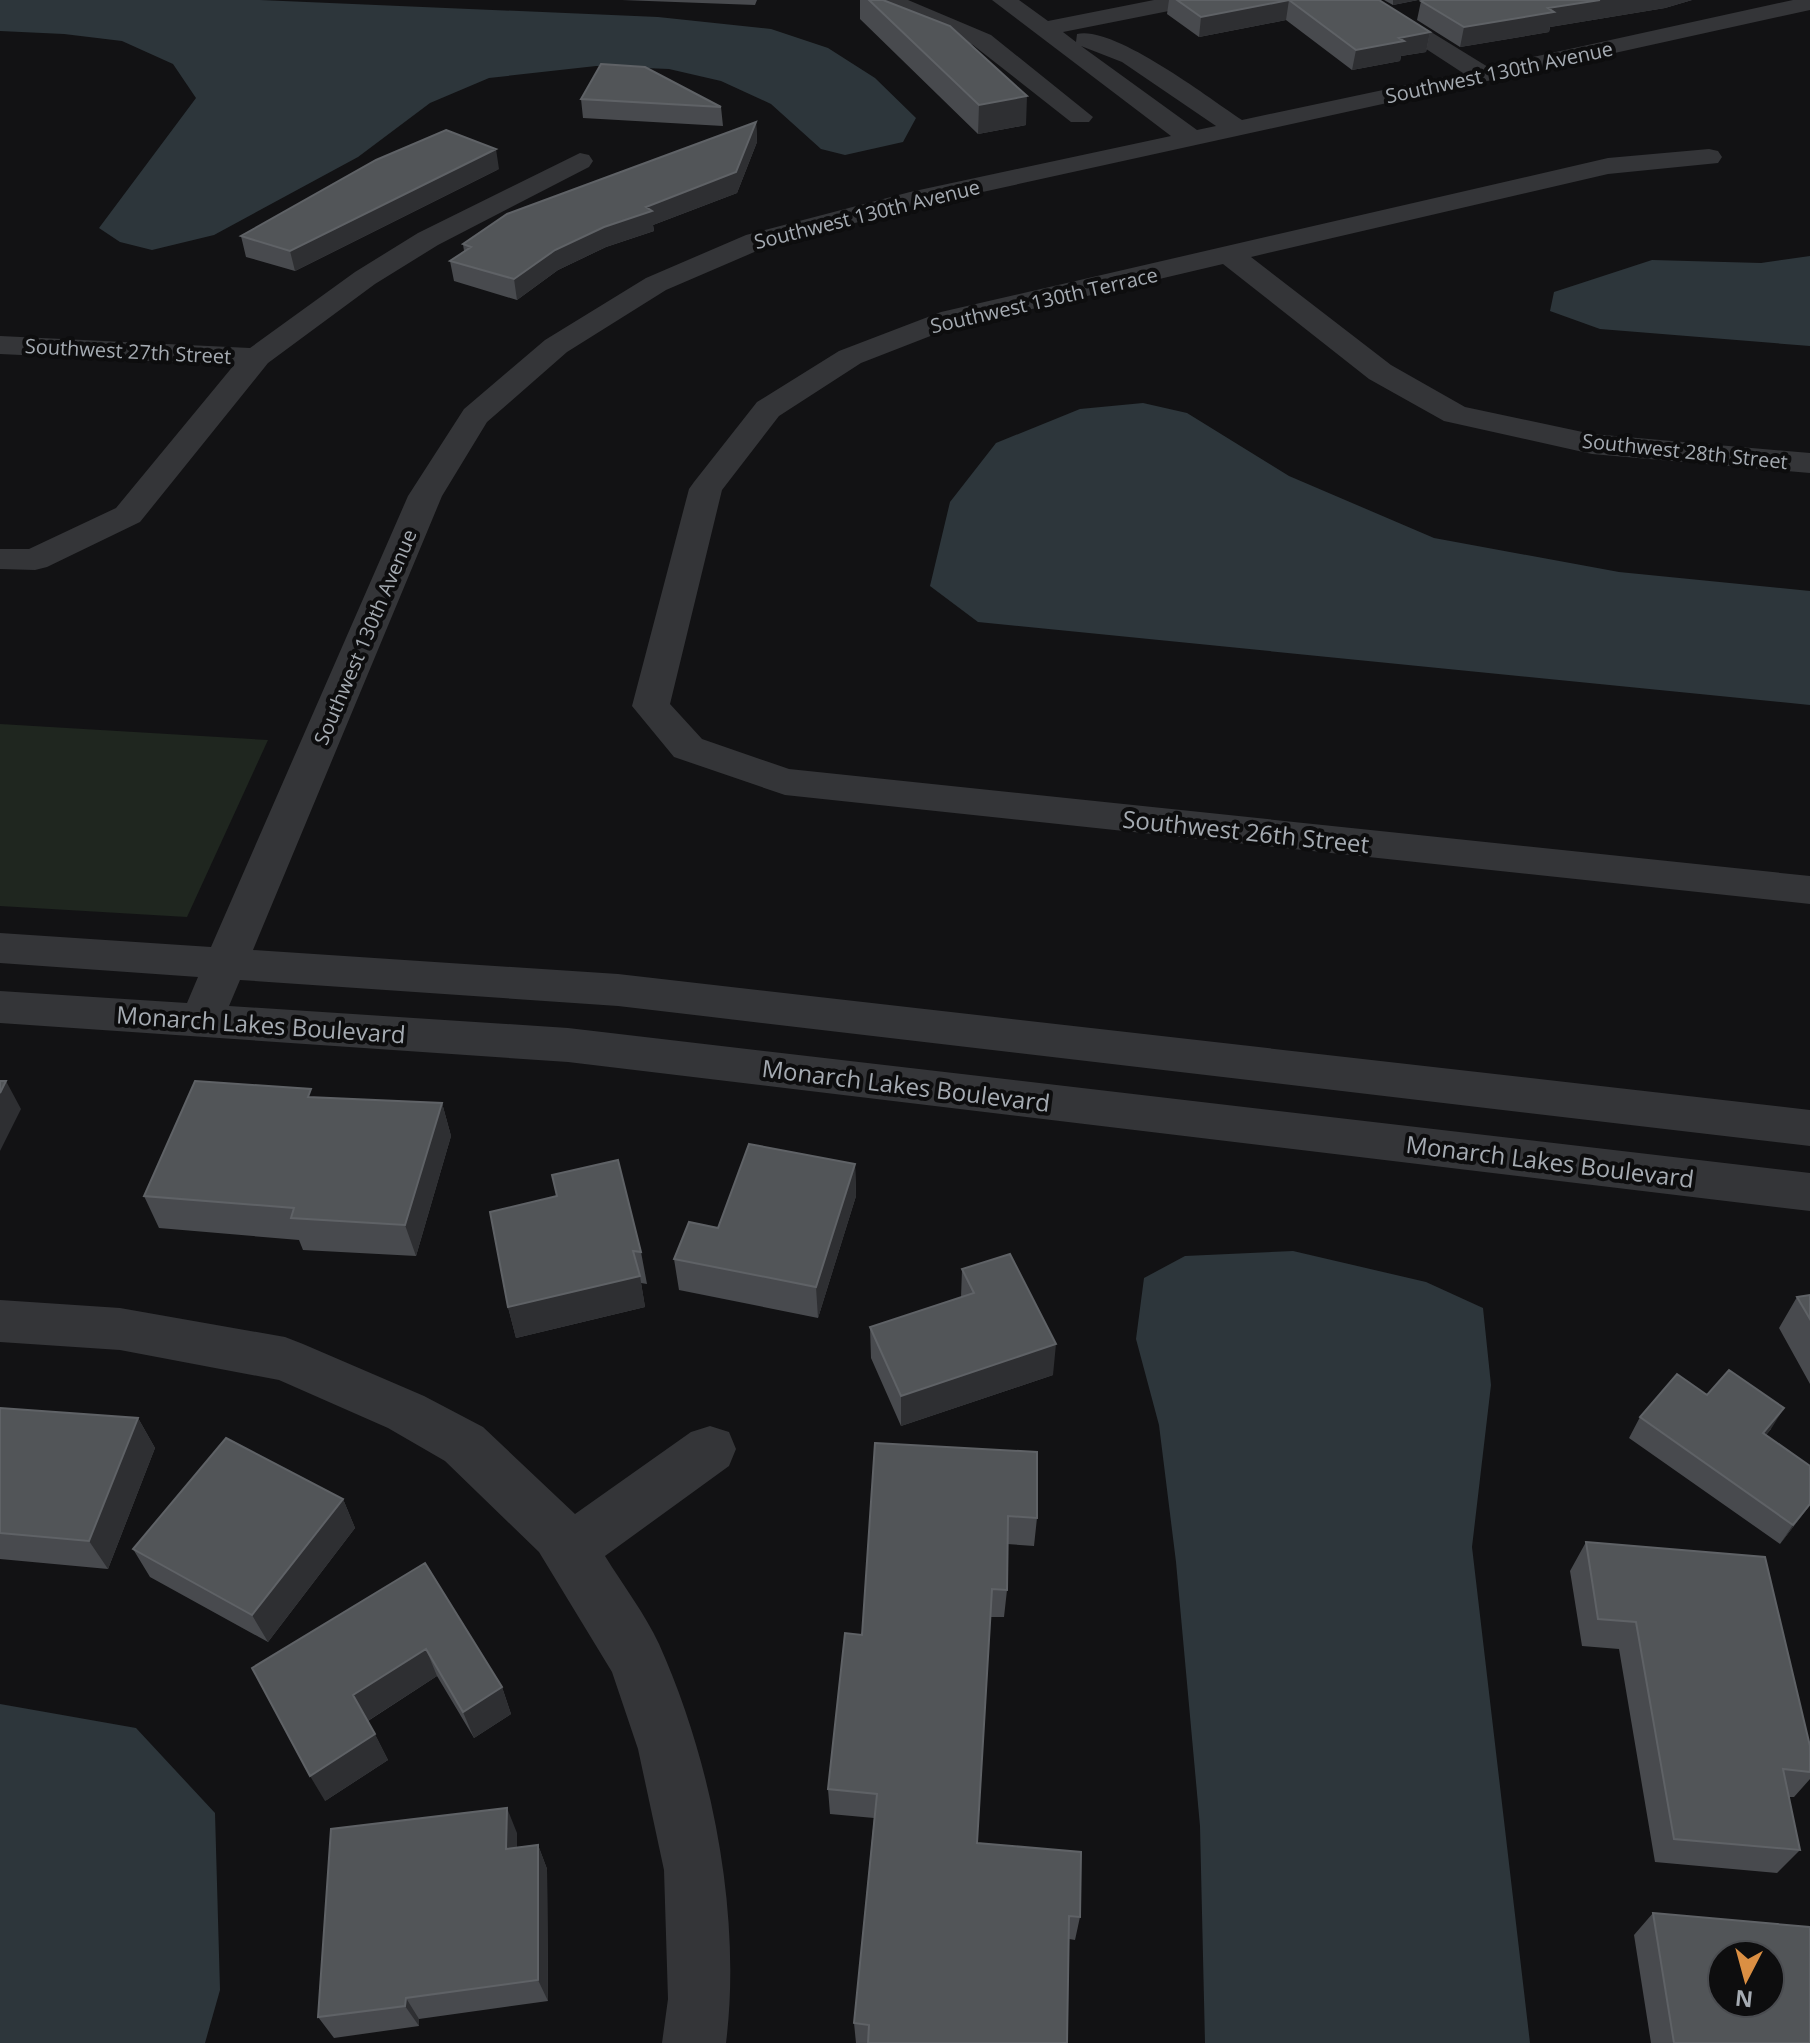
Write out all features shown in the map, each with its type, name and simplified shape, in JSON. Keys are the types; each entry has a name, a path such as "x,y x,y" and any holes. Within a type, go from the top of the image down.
{"street":[{"path":"888,0 982,40 1080,117"},
{"path":"1004,0 1192,139"},
{"path":"982,40 1045,29 1104,8 1189,0"},
{"path":"1363,0 1483,75"},
{"name":"Southwest 130th Avenue","path":"202,1019 425,496 475,416 556,346 656,284 756,241 910,200 1792,9 1810,1"},
{"path":"1388,16 1428,8"},
{"path":"1045,29 1068,31 1131,57 1238,129"},
{"path":"1110,77 1151,69"},
{"path":"1140,100 1181,91"},
{"name":"Southwest 130th Terrace","path":"688,748 651,706 706,489 768,409 850,357 941,321 1608,166 1709,157"},
{"path":"0,559 35,560 128,515 257,357 365,278 415,247 580,161"},
{"name":"Southwest 28th Street","path":"1231,256 1380,372 1455,414 1592,444 1810,463"},
{"name":"Southwest 27th Street","path":"0,345 257,357"},
{"name":"Southwest 26th Street","path":"688,748 785,782 1810,890"},
{"path":"0,948 227,961 618,990 1810,1128"},
{"name":"Monarch Lakes Boulevard","path":"0,1007 568,1045 1810,1192"},
{"path":"0,1321 120,1329 285,1359 406,1412 464,1444 516,1491 569,1550 637,1660 667,1749 695,1870 700,1999 694,2043"},
{"path":"569,1550 710,1449"}],"shaded area":[{"path":"0,0 260,0 658,17 771,29 828,48 875,78 916,118 903,142 845,155 821,149 771,104 721,81 669,69 596,66 489,78 430,103 358,157 214,235 152,250 120,242 99,228 196,98 173,64 122,41 0,31"},
{"path":"1810,256 1810,346 1600,329 1550,311 1554,292 1652,260 1761,263"},
{"path":"1143,403 1187,413 1289,476 1434,538 1619,572 1810,591 1810,705 978,622 930,586 950,502 996,443 1080,409"},
{"path":"0,724 268,740 187,917 0,906"},
{"path":"1293,1251 1426,1282 1483,1308 1491,1385 1472,1547 1530,2043 1205,2043 1200,1826 1176,1562 1159,1425 1136,1339 1144,1278 1185,1256"},
{"path":"0,1704 136,1728 215,1813 220,1990 205,2043 0,2043"}],"building":[{"path":"869,0 883,0 950,26 1027,96 979,105"},
{"path":"1177,0 1289,0 1201,17"},
{"path":"1289,0 1379,0 1430,32 1399,38 1404,41 1356,50"},
{"path":"1600,0 1548,8 1554,12 1464,27 1421,1"},
{"path":"601,64 645,67 721,107 581,99"},
{"path":"756,122 736,172 646,207 652,211 604,227 555,250 514,279 450,261 471,247 463,244 507,214"},
{"path":"446,130 496,149 290,251 241,236 376,160"},
{"path":"195,1081 311,1089 308,1097 442,1103 405,1225 291,1218 294,1208 144,1196"},
{"path":"749,1144 855,1164 816,1287 674,1259 689,1222 718,1228"},
{"path":"618,1160 641,1252 633,1251 640,1276 508,1307 490,1212 557,1196 552,1175"},
{"path":"1010,1254 1056,1344 901,1396 870,1327 974,1293 962,1269"},
{"path":"1810,1295 1810,1319 1797,1297"},
{"path":"1729,1370 1784,1408 1763,1433 1810,1466 1810,1504 1793,1525 1640,1417 1677,1374 1707,1395"},
{"path":"0,1408 138,1418 89,1541 0,1533"},
{"path":"226,1438 343,1499 252,1615 133,1549"},
{"path":"875,1443 1037,1452 1037,1518 1008,1516 1007,1590 992,1589 977,1843 1081,1852 1080,1917 1069,1916 1067,2043 868,2043 869,2025 854,2023 877,1794 828,1789 845,1633 862,1635"},
{"path":"1586,1542 1765,1557 1810,1746 1810,1772 1783,1769 1800,1850 1674,1839 1636,1622 1598,1619"},
{"path":"425,1563 502,1687 463,1712 426,1649 353,1695 375,1734 310,1776 252,1668"},
{"path":"507,1808 506,1849 538,1845 538,1980 406,1998 405,2006 318,2017 331,1829"},
{"path":"1653,1913 1810,1927 1810,2043 1674,2043"}]}
